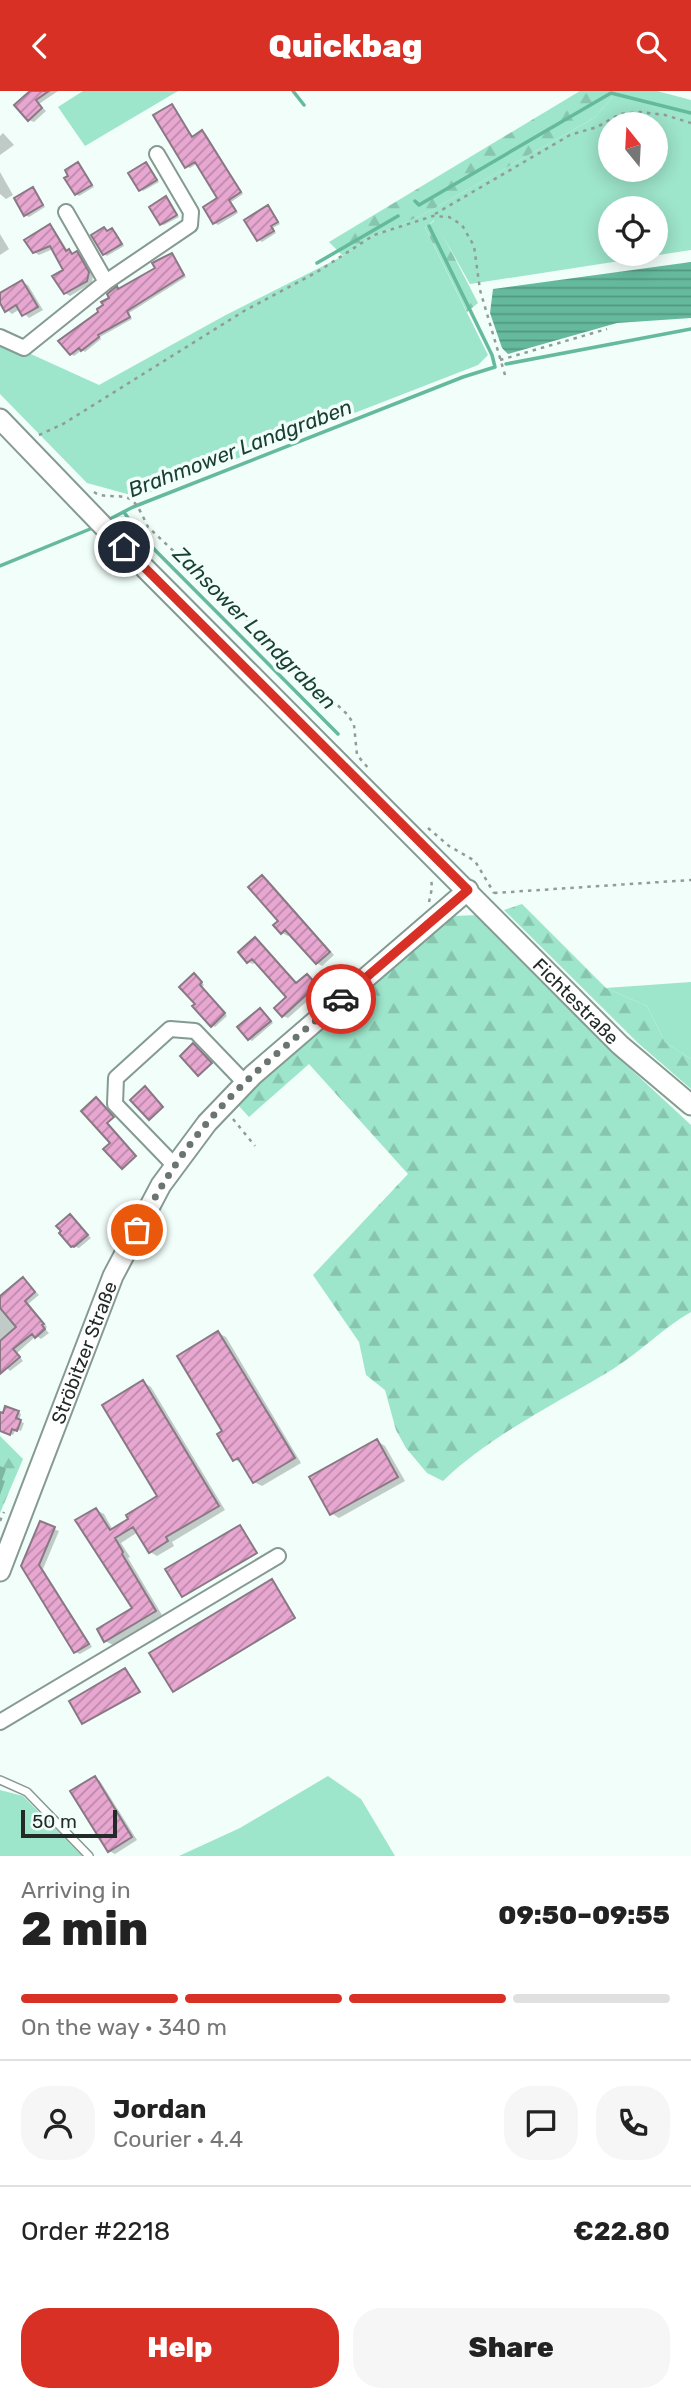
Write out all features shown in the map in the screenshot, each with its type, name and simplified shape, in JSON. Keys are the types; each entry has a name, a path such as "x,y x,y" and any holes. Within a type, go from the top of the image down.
{"street":[{"path":"0,337 24,348 106,282 190,225 191,212 157,154"},
{"path":"66,212 106,282"},
{"name":"Fichtestraße","path":"0,419 100,523 443,853 468,890 620,1045 691,1105"},
{"name":"Ströbitzer Straße","path":"0,1571 113,1276 161,1185 222,1106 245,1083 468,890"},
{"path":"175,1165 115,1104 116,1078 170,1029 195,1031 245,1083"},
{"path":"0,1722 278,1556"}],"lane":[{"path":"0,1780 27,1792 89,1856"}],"path":[{"path":"23,442 63,424 244,311 317,272 374,235 433,216 570,135 597,127 620,114 640,112 665,115 691,123"},
{"path":"433,216 449,216 461,225 474,246 480,290 505,375"},
{"path":"500,360 607,329"},
{"path":"92,491 100,497 125,498 135,503 148,527 348,715 354,725 357,755 372,773"},
{"path":"424,824 443,853 475,862 494,893 691,880"},
{"path":"427,905 432,888 430,869 443,853"},
{"path":"222,1106 255,1146"},
{"path":"0,1521 5,1509"}],"green space":[{"path":"83,91 178,91 85,146 58,107"},
{"path":"580,91 618,91 594,118 430,211 374,235 343,256 329,242"},
{"path":"618,91 657,91 691,100 691,250 668,254 668,196 598,196 598,264 470,284 434,220 425,228 488,355 478,365 138,497 87,483 0,394 0,340 99,385 224,316 343,256 374,235 430,211 598,114 598,182 668,182 668,112 599,112"},
{"path":"435,220 478,303 467,312 425,228"},
{"path":"522,904 606,988 647,1006 665,1042 691,1059 691,1089 638,1043 504,910"},
{"path":"479,915 609,1049 691,1125 691,1312 613,1369 503,1434 443,1481 427,1473 406,1448 396,1430 385,1390 366,1375 359,1342 313,1275 408,1174 309,1064 249,1117 238,1105 297,1046 452,916"},
{"path":"691,982 691,1059 665,1042 647,1006 606,988"},
{"path":"0,1436 23,1459 0,1513"},
{"path":"328,1776 361,1799 395,1856 179,1856 240,1828"},
{"path":"0,1790 23,1796 82,1856 0,1856"}],"shaded area":[{"path":"691,262 691,318 617,323 508,354 502,348 490,313 493,289"}],"building":[{"path":"30,91 49,91 36,100 42,108 28,121 14,105"},
{"path":"172,104 192,137 202,130 241,192 229,200 236,211 213,224 203,207 217,198 195,162 185,168 153,115"},
{"path":"78,162 92,185 75,195 64,178 68,176 65,170"},
{"path":"146,162 157,180 139,191 128,173"},
{"path":"33,187 43,205 24,216 14,198"},
{"path":"166,196 177,215 160,225 149,207"},
{"path":"268,205 278,222 271,226 274,231 257,241 244,220"},
{"path":"50,224 66,251 69,249 72,254 77,251 89,272 87,281 64,294 52,276 63,270 50,246 33,253 24,240"},
{"path":"104,227 107,231 112,228 122,244 103,255 91,235"},
{"path":"172,253 184,275 127,311 130,317 98,335 99,337 81,351 79,348 70,355 58,341 98,312 97,309 103,305 101,302 109,298 107,294 117,286 118,289 155,268 152,263"},
{"path":"22,280 38,307 22,316 16,305 5,312 0,303 0,293"},
{"path":"262,875 330,952 316,964 285,930 281,934 273,925 278,921 248,887"},
{"path":"255,937 296,983 307,974 317,985 282,1017 274,1008 286,997 252,959 247,963 238,952"},
{"path":"194,973 202,982 200,985 225,1013 211,1027 179,987"},
{"path":"260,1008 271,1021 248,1040 237,1027"},
{"path":"193,1043 212,1063 198,1076 180,1056"},
{"path":"145,1086 163,1107 149,1120 130,1100"},
{"path":"96,1097 114,1117 107,1123 136,1156 122,1169 103,1149 110,1143 81,1111"},
{"path":"70,1214 88,1235 74,1247 59,1233 61,1231 56,1226"},
{"path":"23,1277 35,1292 25,1301 45,1329 35,1338 32,1334 13,1349 20,1357 0,1374 0,1341 16,1327 0,1308 0,1296"},
{"path":"218,1331 295,1458 253,1483 238,1458 233,1461 217,1434 222,1431 177,1356"},
{"path":"143,1380 219,1506 166,1537 168,1541 149,1553 133,1527 115,1538 156,1611 104,1642 97,1629 132,1608 75,1520 96,1508 110,1530 128,1519 126,1515 157,1496 102,1405"},
{"path":"5,1406 19,1411 16,1418 21,1420 17,1431 12,1429 10,1435 0,1431 0,1412 3,1413"},
{"path":"377,1439 398,1477 330,1515 309,1477"},
{"path":"40,1521 55,1527 39,1565 89,1644 74,1653 21,1566"},
{"path":"240,1525 257,1553 182,1597 165,1569"},
{"path":"272,1579 295,1618 173,1692 149,1653"},
{"path":"125,1668 140,1692 82,1724 69,1701"},
{"path":"95,1776 132,1837 108,1852 70,1791"}],"waterway":[{"path":"293,91 304,105"},
{"path":"415,201 419,205 611,93 691,113"},
{"path":"317,263 398,216"},
{"name":"Brahmower Landgraben","path":"108,520 133,507 463,377 495,367 492,355 429,226"},
{"name":"Brahmower Landgraben","path":"506,364 691,329"},
{"name":"Zahsower Landgraben","path":"124,512 138,533 338,734"},
{"name":"Brahmower Landgraben","path":"0,566 95,527"}],"way so far":[{"path":"137,1230 161,1185 207,1123 253,1075 341,999"}],"route":[{"path":"124,547 468,890 341,999"}]}
